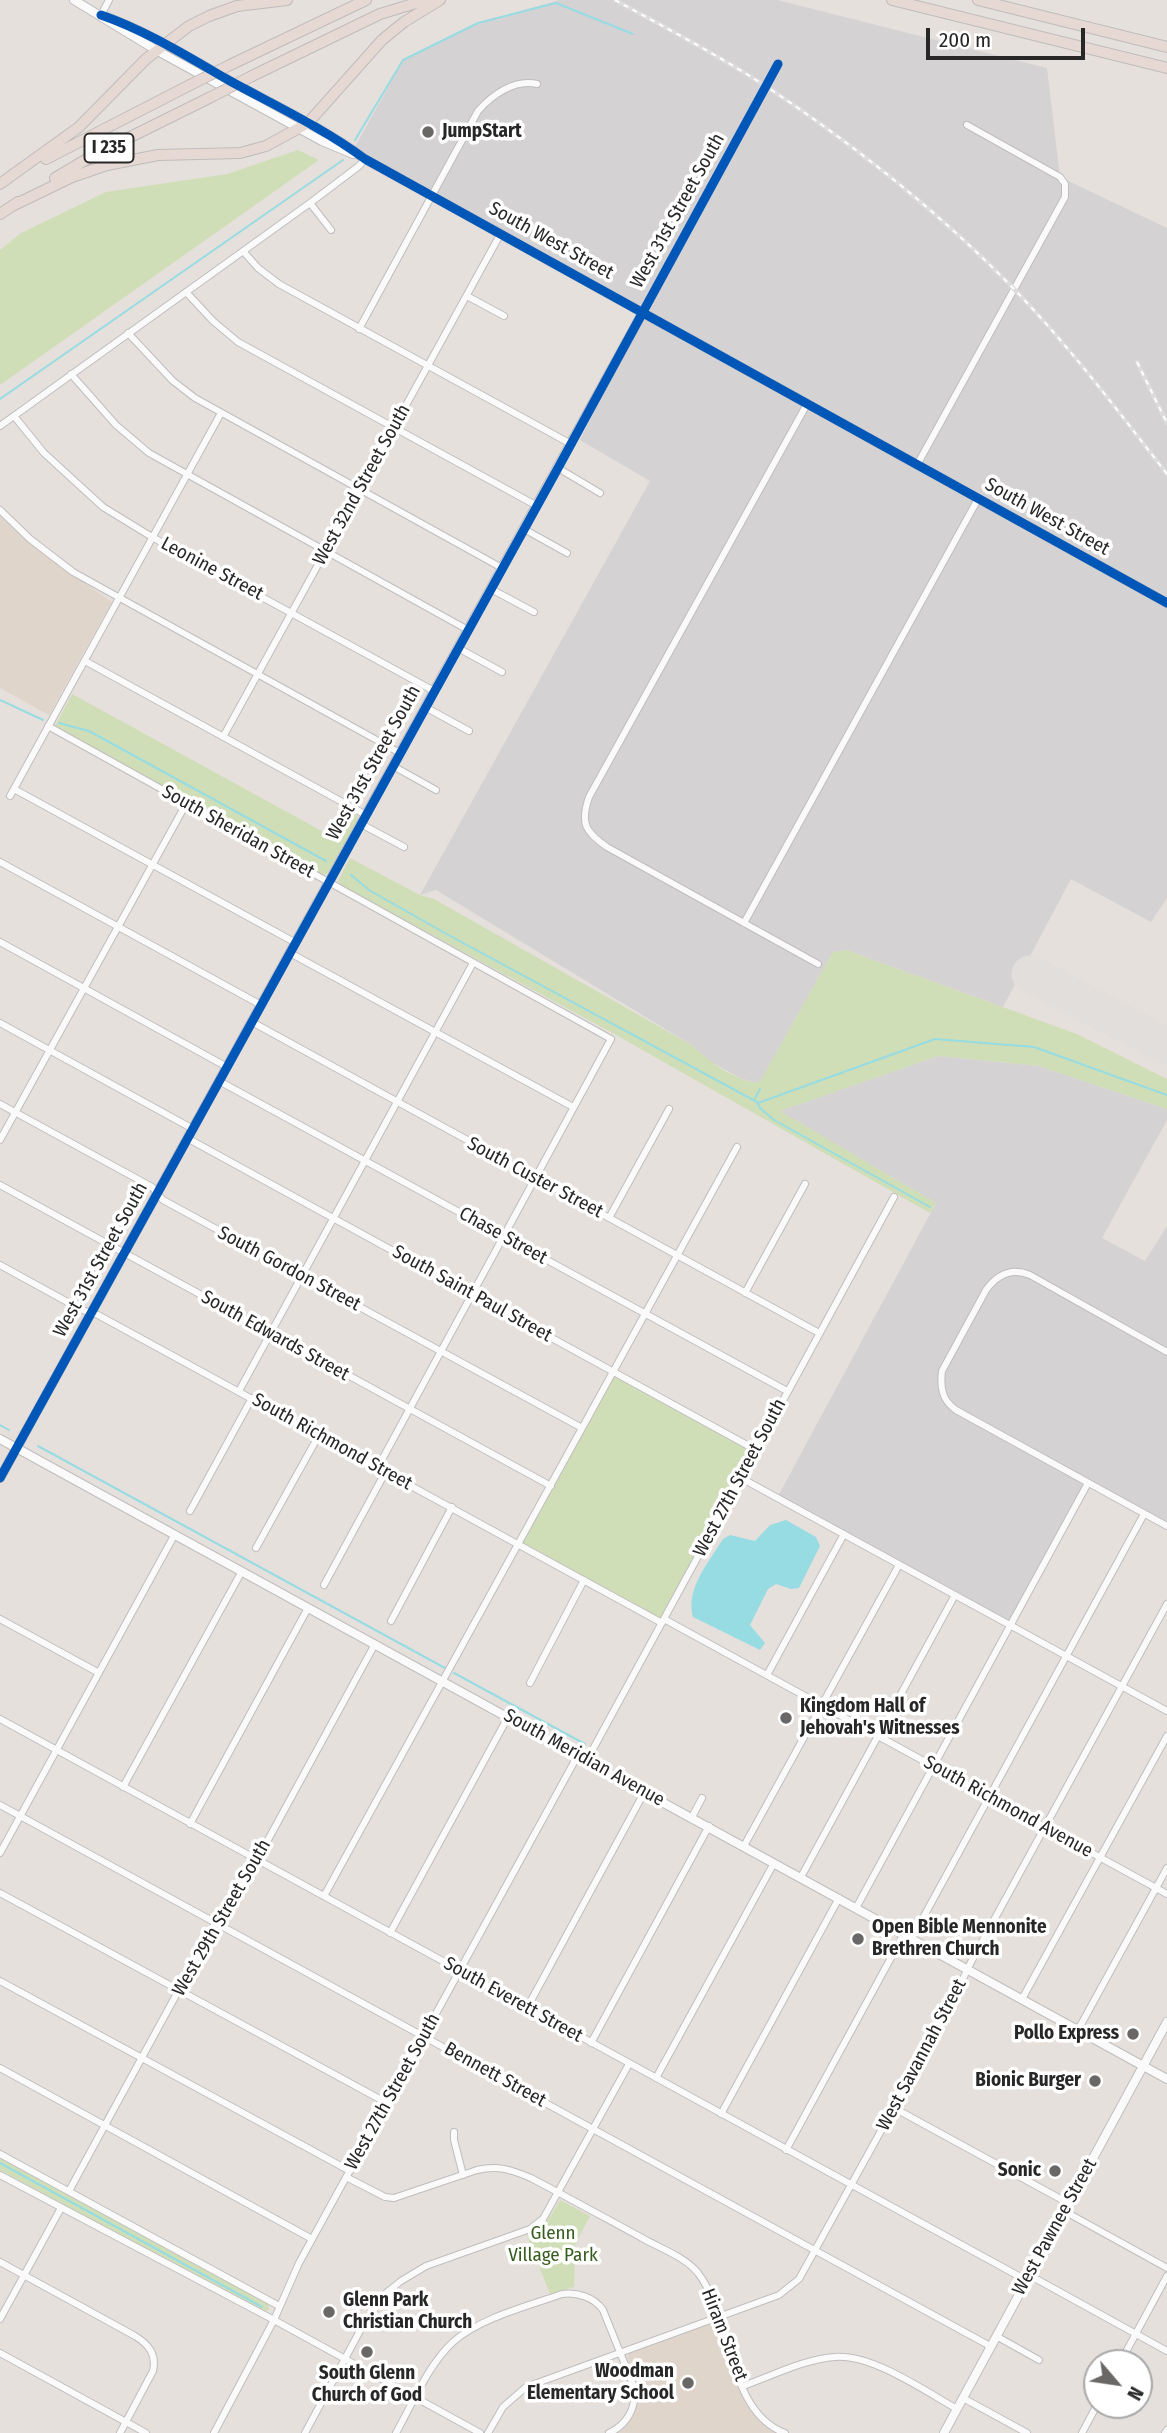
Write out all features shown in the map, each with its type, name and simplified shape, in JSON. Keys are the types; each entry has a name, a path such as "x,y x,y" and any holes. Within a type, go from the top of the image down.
{"highway":[{"path":"0,186 79,127 161,47 188,26 237,6 286,0"},
{"name":"I 235","path":"0,186 80,141 190,85 366,0"},
{"name":"I 235","path":"0,214 92,156 380,14 426,0"},
{"path":"12,206 72,177 107,164 158,155 240,153 266,146 304,126 382,40 404,22 440,0"},
{"path":"892,0 1167,68"},
{"path":"978,0 1167,47"}],"street":[{"name":"South West Street","path":"74,0 101,15 122,22 161,47 304,126 322,141 365,159 501,233 1167,603"},
{"path":"101,15 108,0"},
{"name":"West 31st Street South","path":"0,1478 778,64"},
{"path":"359,329 468,129 488,99 518,84 528,82 537,85"},
{"path":"917,465 1060,206 1066,189 1060,177 967,125"},
{"path":"0,426 310,203 365,159"},
{"path":"310,203 331,230"},
{"name":"West 32nd Street South","path":"223,737 501,233"},
{"path":"243,251 274,281 571,444"},
{"path":"186,292 212,321 232,338 537,506"},
{"path":"467,296 504,316"},
{"path":"128,333 173,381 220,413 502,568"},
{"path":"71,374 123,433 149,453 468,630"},
{"path":"807,404 589,797 584,812 586,826 592,836 607,847 818,964"},
{"path":"220,413 12,792 296,943"},
{"name":"Leonine Street","path":"14,416 44,453 103,507 152,537 434,691"},
{"path":"558,468 600,493"},
{"path":"744,923 978,499"},
{"path":"0,510 32,540 73,572 400,753"},
{"path":"524,529 567,553"},
{"path":"491,589 534,612"},
{"path":"458,648 502,671"},
{"path":"85,661 366,815"},
{"path":"425,707 469,731"},
{"name":"South Sheridan Street","path":"48,726 611,1039 573,1107"},
{"path":"393,766 436,790"},
{"path":"0,1140 186,804"},
{"path":"361,824 404,847"},
{"path":"0,862 261,1005"},
{"path":"0,942 227,1067"},
{"path":"290,953 573,1107 378,1467"},
{"path":"239,1391 473,963"},
{"name":"South Custer Street","path":"252,1022 819,1333"},
{"path":"0,1023 193,1129"},
{"name":"Chase Street","path":"219,1081 788,1391"},
{"name":"South Gordon Street","path":"0,1104 152,1187 163,1200 582,1429"},
{"path":"609,1218 669,1109"},
{"name":"South Saint Paul Street","path":"187,1138 755,1450"},
{"path":"324,1896 737,1147"},
{"name":"South Edwards Street","path":"0,1185 551,1486"},
{"path":"745,1293 806,1185"},
{"name":"West 27th Street South","path":"587,1760 894,1197"},
{"name":"South Richmond Street","path":"0,1265 82,1310 92,1312 663,1621"},
{"path":"1167,1352 1030,1275 1019,1272 1005,1273 986,1290 942,1371 943,1395 950,1406 1167,1527"},
{"path":"190,1511 252,1398"},
{"path":"256,1548 319,1435"},
{"name":"South Meridian Avenue","path":"0,1439 1167,2079"},
{"path":"324,1585 386,1471"},
{"path":"741,1478 1167,1711"},
{"path":"856,1908 1088,1483"},
{"path":"391,1621 452,1507"},
{"path":"786,2150 989,1797 1144,1514"},
{"path":"0,1853 175,1534"},
{"path":"767,1675 844,1534"},
{"path":"744,1846 899,1565"},
{"path":"123,1787 242,1571"},
{"path":"530,1683 584,1580"},
{"path":"801,1877 955,1595"},
{"name":"West Savannah Street","path":"488,2433 503,2407 526,2387 783,2292 801,2276 1167,1604"},
{"path":"190,1824 308,1608"},
{"path":"0,1619 99,1673"},
{"name":"South Richmond Avenue","path":"663,1621 1167,1894"},
{"name":"West 29th Street South","path":"69,2191 216,1923 257,1860 375,1644"},
{"path":"390,1933 508,1717"},
{"name":"South Everett Street","path":"0,1719 786,2150 1167,2351"},
{"path":"1023,1999 1167,1736"},
{"name":"West 27th Street South","path":"214,2433 274,2320 312,2239 578,1755"},
{"path":"527,2008 645,1791"},
{"path":"692,1817 702,1798"},
{"name":"Bennett Street","path":"0,1805 990,2346"},
{"path":"591,2043 709,1826"},
{"path":"656,2078 774,1863"},
{"path":"1078,2030 1167,1868"},
{"path":"0,1893 387,2103"},
{"path":"721,2114 839,1898"},
{"name":"Hiram Street","path":"0,1981 142,2058 385,2197 394,2198 489,2167 506,2168 558,2192 692,2266 707,2287 754,2410 769,2425 785,2433"},
{"name":"West Pawnee Street","path":"944,2433 1167,2022"},
{"path":"305,2433 377,2303 401,2281 426,2266 530,2229 543,2219 629,2064"},
{"path":"0,2068 312,2239"},
{"path":"894,2108 1167,2268"},
{"path":"454,2132 463,2175"},
{"path":"0,2154 279,2306"},
{"path":"0,2175 480,2433"},
{"path":"0,2319 61,2208"},
{"path":"0,2262 145,2342 154,2358 155,2366 120,2433"},
{"path":"1127,2349 1167,2276"},
{"path":"396,2433 437,2360 462,2335 483,2324 562,2294 578,2294 600,2305 634,2387 635,2400 627,2418 617,2430 609,2433"},
{"path":"996,2336 1039,2360"},
{"path":"0,2353 146,2433"},
{"path":"743,2386 819,2360 850,2357 879,2367 957,2409"},
{"path":"962,2398 1027,2433"}],"shaded area":[{"path":"559,0 777,0 1047,68 1060,177 1167,228 1167,898 1151,922 1071,879 1003,1007 846,950 833,952 759,1084 740,1078 708,1060 690,1044 436,890 420,895 650,481 580,440 643,313 351,154 403,60 478,23"},
{"path":"0,515 41,552 112,602 49,715 0,688"},
{"path":"938,1056 1039,1066 1167,1109 1167,1120 1102,1238 1145,1261 1167,1226 1167,1527 1088,1483 1011,1625 777,1498 936,1203 779,1111"},
{"name":"Woodman Elementary School","path":"714,2322 719,2325 749,2408 761,2422 776,2433 615,2433 627,2424 636,2407 637,2390 627,2358 629,2353"}],"green space":[{"path":"298,150 319,160 0,385 0,250 21,233 106,192 227,174"},
{"path":"72,694 340,841 355,813 358,819 329,872 324,875 320,873 57,729 55,726"},
{"path":"350,858 420,895 434,899 690,1044 731,1074 749,1081 759,1083 833,952 846,950 1077,1034 1167,1079 1167,1109 1039,1066 938,1056 780,1111 936,1203 930,1213 616,1035 342,886 338,881"},
{"path":"613,1372 756,1450 662,1623 519,1544"},
{"path":"0,2157 268,2304 269,2310 263,2313 0,2170"},
{"name":"Glenn Village Park","path":"560,2200 590,2216 575,2245 574,2287 550,2294 527,2235 546,2221"}],"water":[{"path":"786,1520 816,1537 820,1546 799,1588 791,1589 776,1584 768,1589 750,1625 765,1643 760,1650 693,1617 691,1607 695,1586 723,1539 730,1535 755,1541 770,1525"}],"waterway":[{"path":"355,140 403,60 478,23 556,3 633,34"},
{"path":"0,399 343,160"},
{"path":"0,700 43,720"},
{"path":"59,723 89,731 326,861"},
{"path":"351,875 369,890 443,932 757,1102 774,1120 930,1207"},
{"path":"758,1103 935,1039 1034,1047 1167,1095"},
{"path":"754,1100 760,1089"},
{"path":"0,1425 9,1430"},
{"path":"38,1446 445,1668"},
{"path":"454,1673 585,1744"},
{"path":"0,2163 262,2307"}],"runway":[{"path":"1030,974 1167,1046"}],"railway":[{"path":"615,0 767,87 833,133 927,207 1035,311 1167,474"},
{"path":"1137,362 1167,423"}],"cycle path":[{"path":"101,15 183,54 333,137 365,159 1167,603"},
{"path":"0,1478 778,64"}],"place":[{"name":"JumpStart","path":"428,132"},
{"name":"Kingdom Hall of Jehovah's Witnesses","path":"786,1718"},
{"name":"Open Bible Mennonite Brethren Church","path":"858,1939"},
{"name":"Pollo Express","path":"1133,2034"},
{"name":"Bionic Burger","path":"1095,2081"},
{"name":"Sonic","path":"1055,2171"},
{"name":"Glenn Park Christian Church","path":"329,2312"},
{"name":"South Glenn Church of God","path":"367,2352"},
{"name":"Woodman Elementary School","path":"688,2383"}]}
